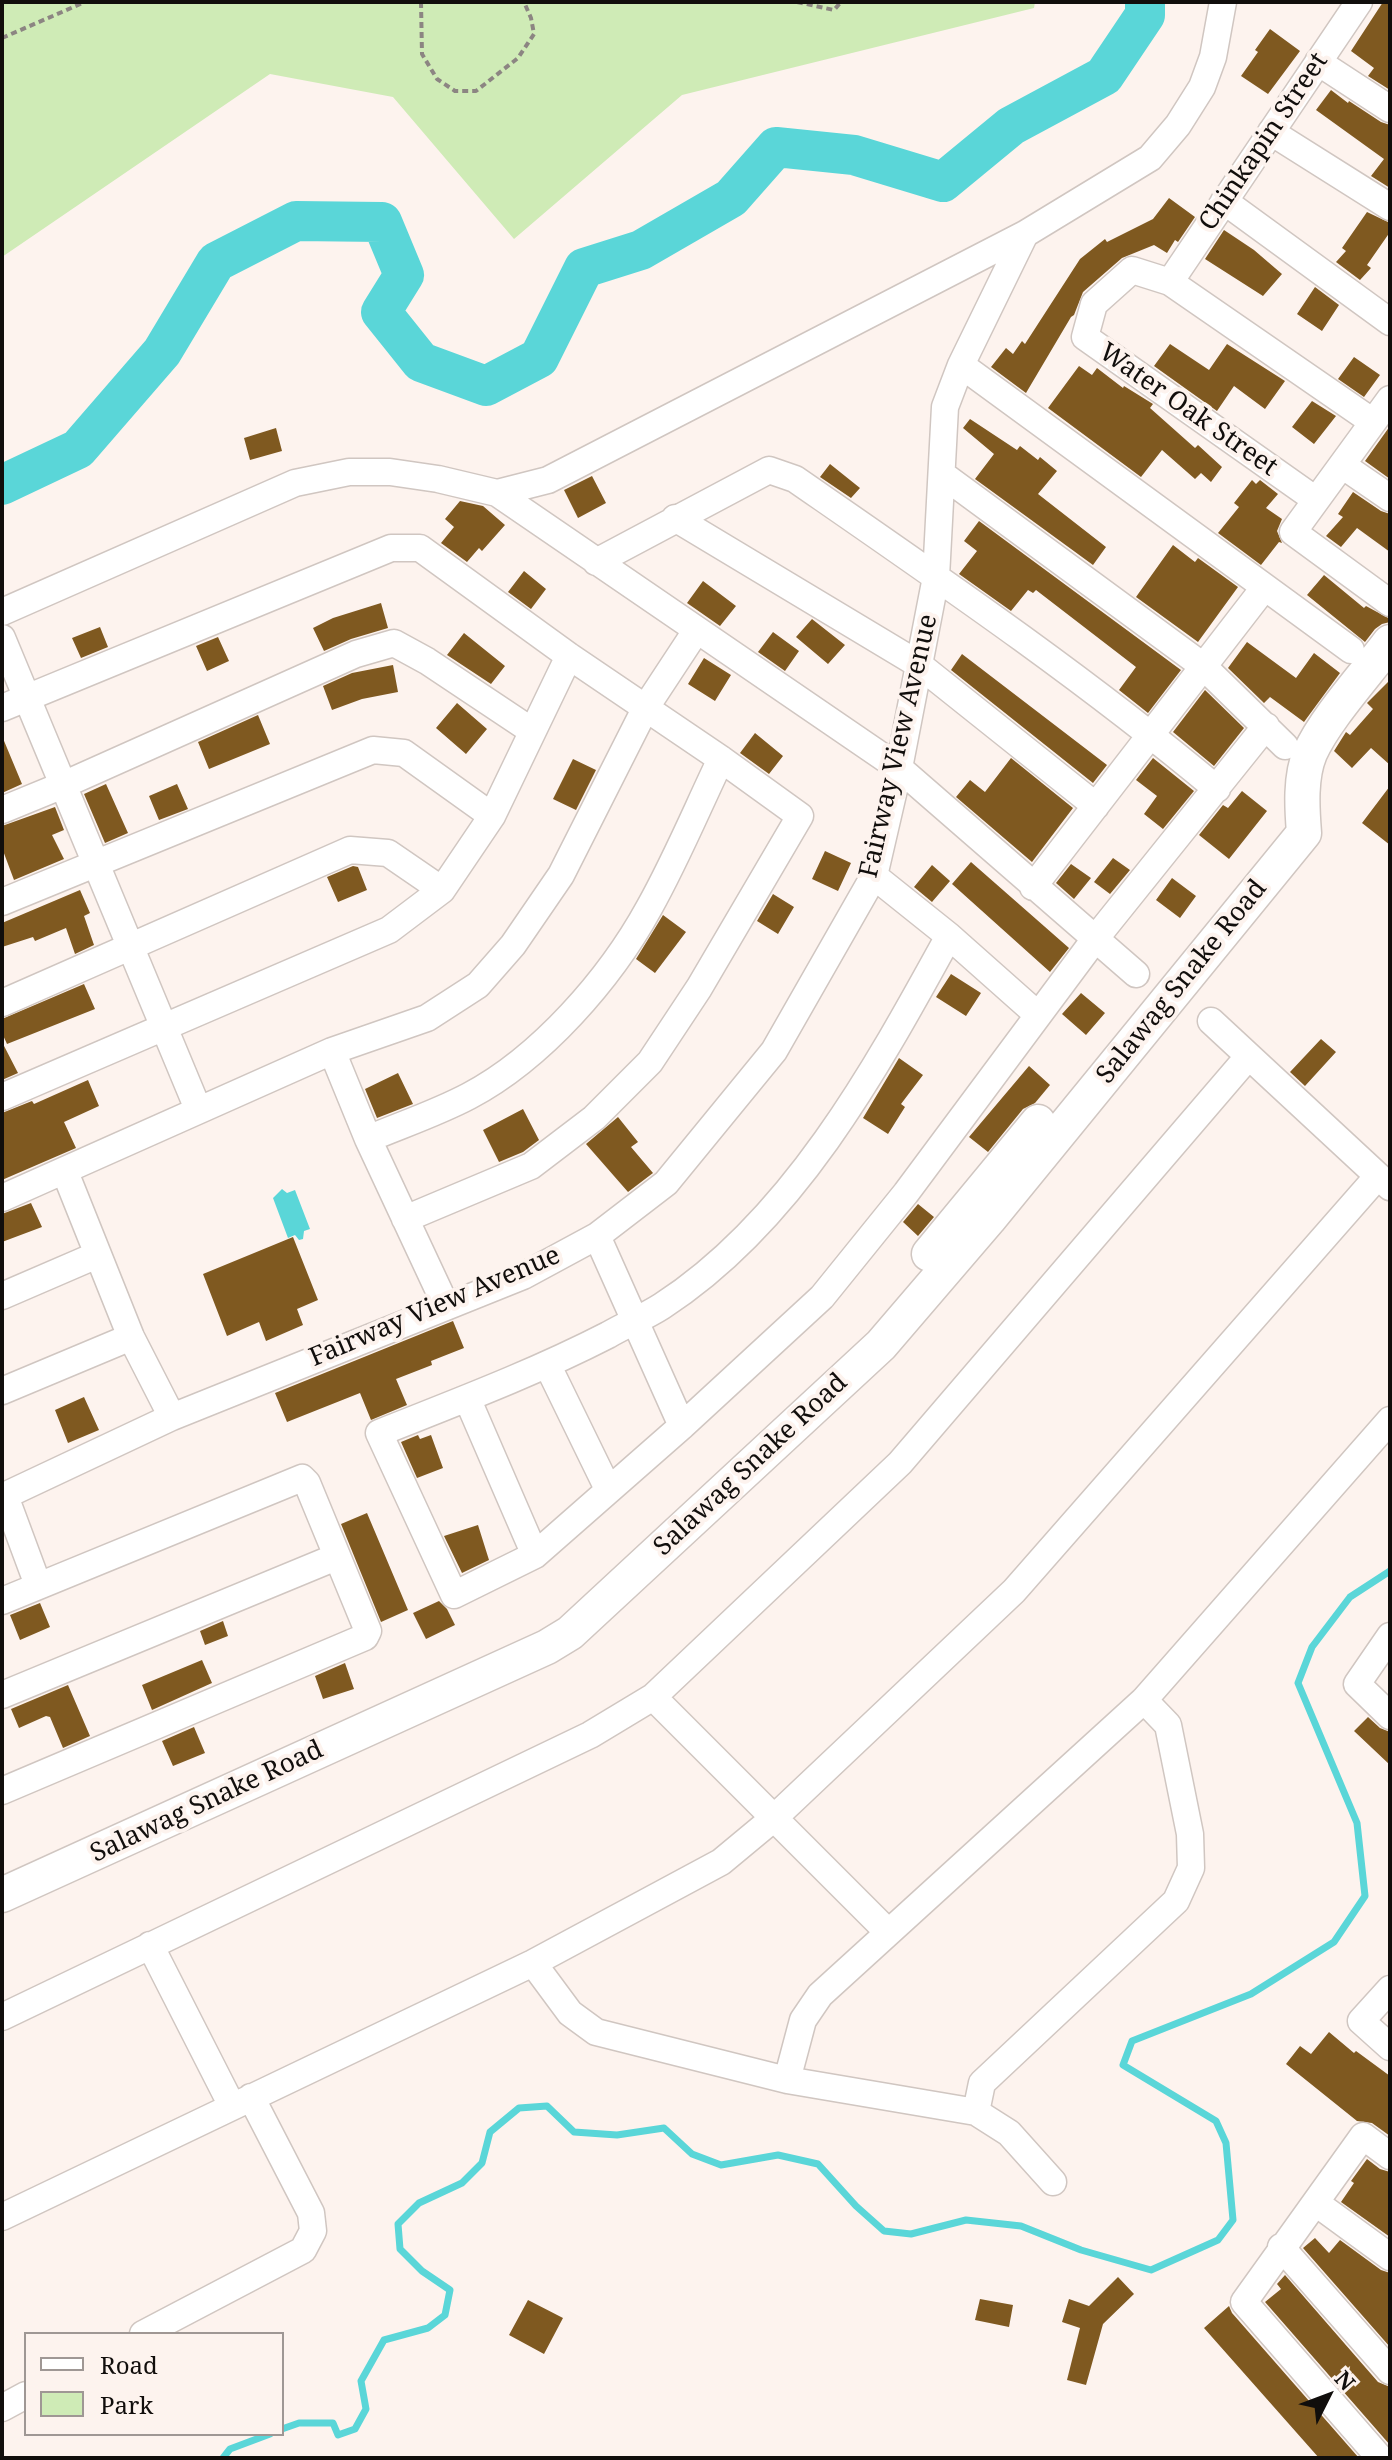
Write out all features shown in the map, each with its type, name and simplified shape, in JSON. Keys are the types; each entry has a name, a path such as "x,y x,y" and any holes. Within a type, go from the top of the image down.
{"main road":[{"name":"Salawag Snake Road","path":"2,1895 547,1647 570,1633 908,1280 1302,800 1309,755 1321,733 1390,642"},
{"name":"Salawag Snake Road","path":"2,1875 558,1617 717,1482"}],"street":[{"path":"497,493 548,480 1025,234 1150,158 1178,125 1202,87 1213,57 1223,2"},
{"name":"Chinkapin Street","path":"1170,282 1359,2"},
{"path":"1318,62 1390,109"},
{"path":"1271,132 1390,207"},
{"path":"1224,201 1390,322"},
{"name":"Fairway View Avenue","path":"3,1496 172,1417 523,1276 597,1236 666,1183 774,1051 874,876 899,768 936,577 945,407 961,365 1025,234"},
{"name":"Water Oak Street","path":"1170,282 1132,270 1094,304 1085,337 1316,500"},
{"path":"1170,282 1373,422"},
{"path":"961,365 1351,650"},
{"path":"1390,399 1293,532 1390,603"},
{"path":"1342,465 1390,498"},
{"path":"596,562 769,470 795,479 936,577 1151,734 1217,789"},
{"path":"2,612 295,483 349,472 390,472 497,493 899,768 1136,974"},
{"path":"943,475 1203,666 1285,746"},
{"path":"675,518 918,664 1096,806"},
{"path":"2,708 391,548 420,548 800,816 699,988 650,1062 594,1118 531,1166 405,1219"},
{"path":"1033,887 1264,588"},
{"path":"2,1198 332,1051 427,1018 478,985 513,945 561,875 646,707 696,631"},
{"path":"2,638 198,1109"},
{"path":"2,810 356,654 394,643 427,661 532,731"},
{"path":"2,1097 389,930 442,890 492,816 569,656"},
{"path":"949,936 860,1091 785,1195 721,1261 661,1306 548,1366 379,1433 454,1595 535,1555 822,1297 906,1193 1095,939 1266,726"},
{"path":"2,902 373,750 404,753 492,816"},
{"path":"368,1139 470,1096 519,1063 557,1030 601,980 648,910 721,759"},
{"path":"2,1003 350,850 388,853 442,890"},
{"path":"874,876 949,936 1038,1015"},
{"path":"2,2217 533,1963 721,1862 774,1818 1014,1591 1384,1181 1211,1021"},
{"path":"332,1051 368,1139 446,1306"},
{"path":"2,2017 590,1735 653,1697 900,1463 1248,1057"},
{"path":"65,1172 131,1337 172,1417"},
{"path":"597,1236 682,1426"},
{"path":"2,1296 97,1255"},
{"path":"2,1391 131,1337"},
{"path":"548,1366 608,1489"},
{"path":"467,1398 535,1555"},
{"path":"787,2080 803,2020 820,1995 1144,1700 1390,1420"},
{"path":"2,1601 302,1478 307,1483 368,1631 365,1637 2,1791"},
{"path":"3,1496 38,1585"},
{"path":"2,1695 336,1557"},
{"path":"1390,1636 1357,1684 1390,1716"},
{"path":"653,1697 888,1932"},
{"path":"976,2112 982,2083 1176,1901 1191,1868 1190,1834 1168,1725 1144,1700"},
{"path":"147,2332 303,2250 313,2231 311,2213 241,2102 150,1945"},
{"path":"533,1963 570,2013 596,2032 787,2080 976,2112 1009,2133 1053,2182"},
{"path":"1390,1989 1361,2021 1390,2047"},
{"path":"1380,2458 1244,2302 1363,2136 1390,2156"},
{"path":"1316,2203 1390,2257"},
{"path":"1281,2247 1390,2371"},
{"path":"2,2408 24,2396"}],"path":[{"path":"2,38 85,2"},
{"path":"421,2 422,54 437,79 455,91 476,91 518,58 534,34 524,2"},
{"path":"797,2 834,10 841,2"}],"green space":[{"path":"2,2 1035,2 1034,8 682,95 514,239 393,97 270,74 2,257"}],"water":[{"path":"282,1189 287,1193 295,1190 310,1229 304,1231 303,1239 299,1240 295,1235 288,1238 273,1198"}],"building":[{"path":"1383,2 1390,2 1390,90 1368,76 1374,68 1351,51"},
{"path":"1270,29 1300,51 1268,94 1241,76"},
{"path":"1331,90 1348,103 1390,125 1390,188 1371,176 1384,159 1316,110"},
{"path":"1169,198 1195,217 1178,242 1175,240 1167,253 1154,245 1122,258 1083,292 1074,315 1026,393 991,367 1006,348 1013,354 1022,341 1025,344 1080,259 1105,239 1107,242 1153,219"},
{"path":"1367,212 1390,223 1390,232 1367,265 1371,268 1360,280 1336,262 1346,251 1342,248"},
{"path":"1224,230 1282,274 1263,296 1205,259"},
{"path":"1315,287 1339,305 1322,331 1297,314"},
{"path":"1170,344 1209,370 1227,344 1285,381 1265,409 1234,386 1217,411 1154,366"},
{"path":"1354,357 1380,375 1364,397 1338,379"},
{"path":"1079,366 1092,375 1097,368 1123,388 1153,404 1150,408 1195,448 1198,445 1222,467 1211,482 1201,473 1195,479 1162,450 1141,477 1048,408"},
{"path":"1312,401 1336,416 1314,444 1292,427"},
{"path":"970,419 1017,450 1020,446 1038,460 1040,457 1057,471 1038,494 1106,547 1093,565 975,479 994,454 963,428"},
{"path":"1390,426 1390,479 1365,461"},
{"path":"276,428 282,451 250,460 244,438"},
{"path":"830,464 860,488 851,498 820,477"},
{"path":"592,476 606,503 578,518 564,490"},
{"path":"1252,480 1256,484 1260,480 1278,494 1266,508 1282,519 1277,531 1282,543 1279,542 1261,565 1218,533 1239,507 1234,503"},
{"path":"1353,492 1390,514 1390,552 1357,528 1341,547 1326,536 1343,517 1338,514"},
{"path":"460,501 483,506 505,525 482,551 479,548 467,562 441,543 454,527 445,519"},
{"path":"979,521 1181,670 1148,713 1119,690 1136,667 1036,590 1033,593 1028,590 1011,611 959,574 977,551 964,541"},
{"path":"1173,545 1195,562 1198,558 1238,587 1198,642 1136,597"},
{"path":"524,571 546,589 531,609 508,592"},
{"path":"1324,575 1364,608 1366,606 1390,619 1390,622 1375,629 1365,642 1307,595"},
{"path":"703,581 736,606 720,626 687,603"},
{"path":"381,603 388,628 324,651 313,628 333,618"},
{"path":"812,619 845,645 828,664 796,637"},
{"path":"100,627 108,647 81,658 72,638"},
{"path":"773,632 799,651 785,671 758,652"},
{"path":"464,633 505,666 491,684 447,655"},
{"path":"218,637 229,661 207,671 196,646"},
{"path":"1247,642 1296,678 1314,653 1340,673 1304,722 1270,697 1264,703 1228,668"},
{"path":"962,654 1107,765 1093,783 951,670"},
{"path":"704,658 731,675 715,701 688,684"},
{"path":"393,665 398,692 362,699 332,710 323,686 352,673"},
{"path":"1390,680 1390,765 1371,748 1352,768 1334,751 1346,732 1350,735 1373,709 1367,703"},
{"path":"1205,690 1244,728 1214,766 1173,732"},
{"path":"457,703 487,729 466,754 436,728"},
{"path":"258,715 270,744 209,769 198,742"},
{"path":"755,733 783,756 769,774 740,753"},
{"path":"2,736 22,784 2,793"},
{"path":"1011,758 1073,808 1032,862 956,797 970,780 985,792"},
{"path":"1153,758 1194,791 1163,829 1144,814 1157,796 1136,780"},
{"path":"573,759 596,770 576,810 553,799"},
{"path":"106,784 128,833 105,843 84,794"},
{"path":"177,784 188,809 159,820 149,796"},
{"path":"1390,786 1390,845 1362,823"},
{"path":"1242,791 1267,811 1229,859 1199,835 1223,805 1228,808"},
{"path":"55,807 64,830 52,835 64,859 14,880 2,848 2,826"},
{"path":"825,851 851,863 838,891 812,879"},
{"path":"1113,858 1130,870 1110,894 1094,882"},
{"path":"971,862 1069,948 1050,972 952,884"},
{"path":"1071,864 1091,878 1074,899 1056,883"},
{"path":"932,865 950,881 932,902 914,887"},
{"path":"353,866 358,867 367,890 338,902 327,877"},
{"path":"1172,878 1196,896 1180,918 1156,900"},
{"path":"80,890 90,913 84,916 94,945 75,954 66,928 35,941 33,937 2,947 2,923"},
{"path":"773,894 794,907 778,934 757,921"},
{"path":"663,915 686,932 655,973 636,959"},
{"path":"951,974 981,993 966,1016 936,997"},
{"path":"84,984 95,1009 7,1044 2,1033 2,1019"},
{"path":"1081,993 1105,1013 1086,1035 1062,1014"},
{"path":"1321,1039 1336,1052 1305,1086 1290,1072"},
{"path":"2,1042 18,1073 2,1080"},
{"path":"899,1058 923,1075 901,1104 905,1107 888,1134 863,1118"},
{"path":"1029,1066 1050,1085 1035,1103 1023,1109 988,1152 969,1137"},
{"path":"398,1073 413,1104 377,1118 365,1089"},
{"path":"88,1080 99,1106 64,1122 76,1148 2,1180 2,1113 32,1101 34,1104"},
{"path":"523,1109 539,1140 523,1152 499,1162 483,1130"},
{"path":"618,1117 638,1142 631,1147 653,1173 628,1192 586,1144"},
{"path":"31,1203 42,1227 2,1242 2,1214"},
{"path":"918,1204 934,1217 918,1236 903,1222"},
{"path":"293,1237 318,1300 297,1309 303,1325 266,1341 259,1322 227,1336 203,1274"},
{"path":"453,1321 464,1348 396,1379 407,1405 371,1420 360,1393 287,1422 275,1393"},
{"path":"84,1397 99,1430 68,1443 55,1410"},
{"path":"418,1435 420,1439 431,1435 443,1468 417,1478 401,1442"},
{"path":"367,1513 408,1610 381,1622 341,1524"},
{"path":"478,1525 489,1560 462,1573 444,1536"},
{"path":"439,1601 455,1625 426,1639 413,1613"},
{"path":"40,1603 50,1627 20,1640 10,1615"},
{"path":"223,1621 228,1636 205,1645 200,1631"},
{"path":"202,1660 212,1683 152,1710 142,1685"},
{"path":"345,1663 354,1689 323,1699 315,1676"},
{"path":"68,1685 90,1736 63,1748 50,1717 46,1716 19,1728 11,1709"},
{"path":"1368,1717 1390,1732 1390,1765 1354,1731"},
{"path":"194,1727 205,1753 173,1766 162,1741"},
{"path":"1329,2032 1354,2053 1356,2051 1390,2076 1390,2136 1372,2123 1357,2121 1286,2064 1300,2046 1311,2054"},
{"path":"1367,2159 1390,2172 1390,2237 1341,2202"},
{"path":"1315,2238 1329,2253 1340,2240 1381,2270 1390,2273 1390,2347 1303,2248"},
{"path":"1285,2275 1378,2382 1390,2387 1390,2445 1265,2302 1281,2289 1277,2284"},
{"path":"1118,2277 1134,2294 1103,2324 1086,2385 1067,2380 1080,2328 1062,2322 1069,2299 1089,2306"},
{"path":"980,2299 1013,2305 1009,2327 975,2320"},
{"path":"528,2300 563,2318 544,2354 509,2335"},
{"path":"1229,2306 1359,2458 1319,2458 1204,2328"}],"waterway":[{"path":"2,485 78,449 162,352 216,262 296,221 382,222 404,275 381,312 421,362 486,386 539,358 584,268 641,250 731,198 776,147 854,155 943,182 1011,126 1104,76 1145,15 1145,2"},
{"path":"284,2428 299,2423 333,2423 338,2435 355,2429 366,2409 361,2381 384,2340 428,2328 445,2315 450,2290 422,2271 400,2249 398,2224 419,2203 462,2183 482,2163 490,2132 519,2108 547,2106 574,2132 617,2135 664,2128 692,2154 721,2165 778,2155 818,2164 856,2206 884,2231 911,2234 966,2220 1021,2226 1081,2250 1151,2270 1218,2240 1233,2220 1226,2143 1216,2121 1123,2065 1132,2041 1251,1994 1334,1942 1365,1896 1357,1823 1298,1683 1312,1647 1350,1597 1390,1571"},
{"path":"223,2458 230,2449 265,2436"}]}
